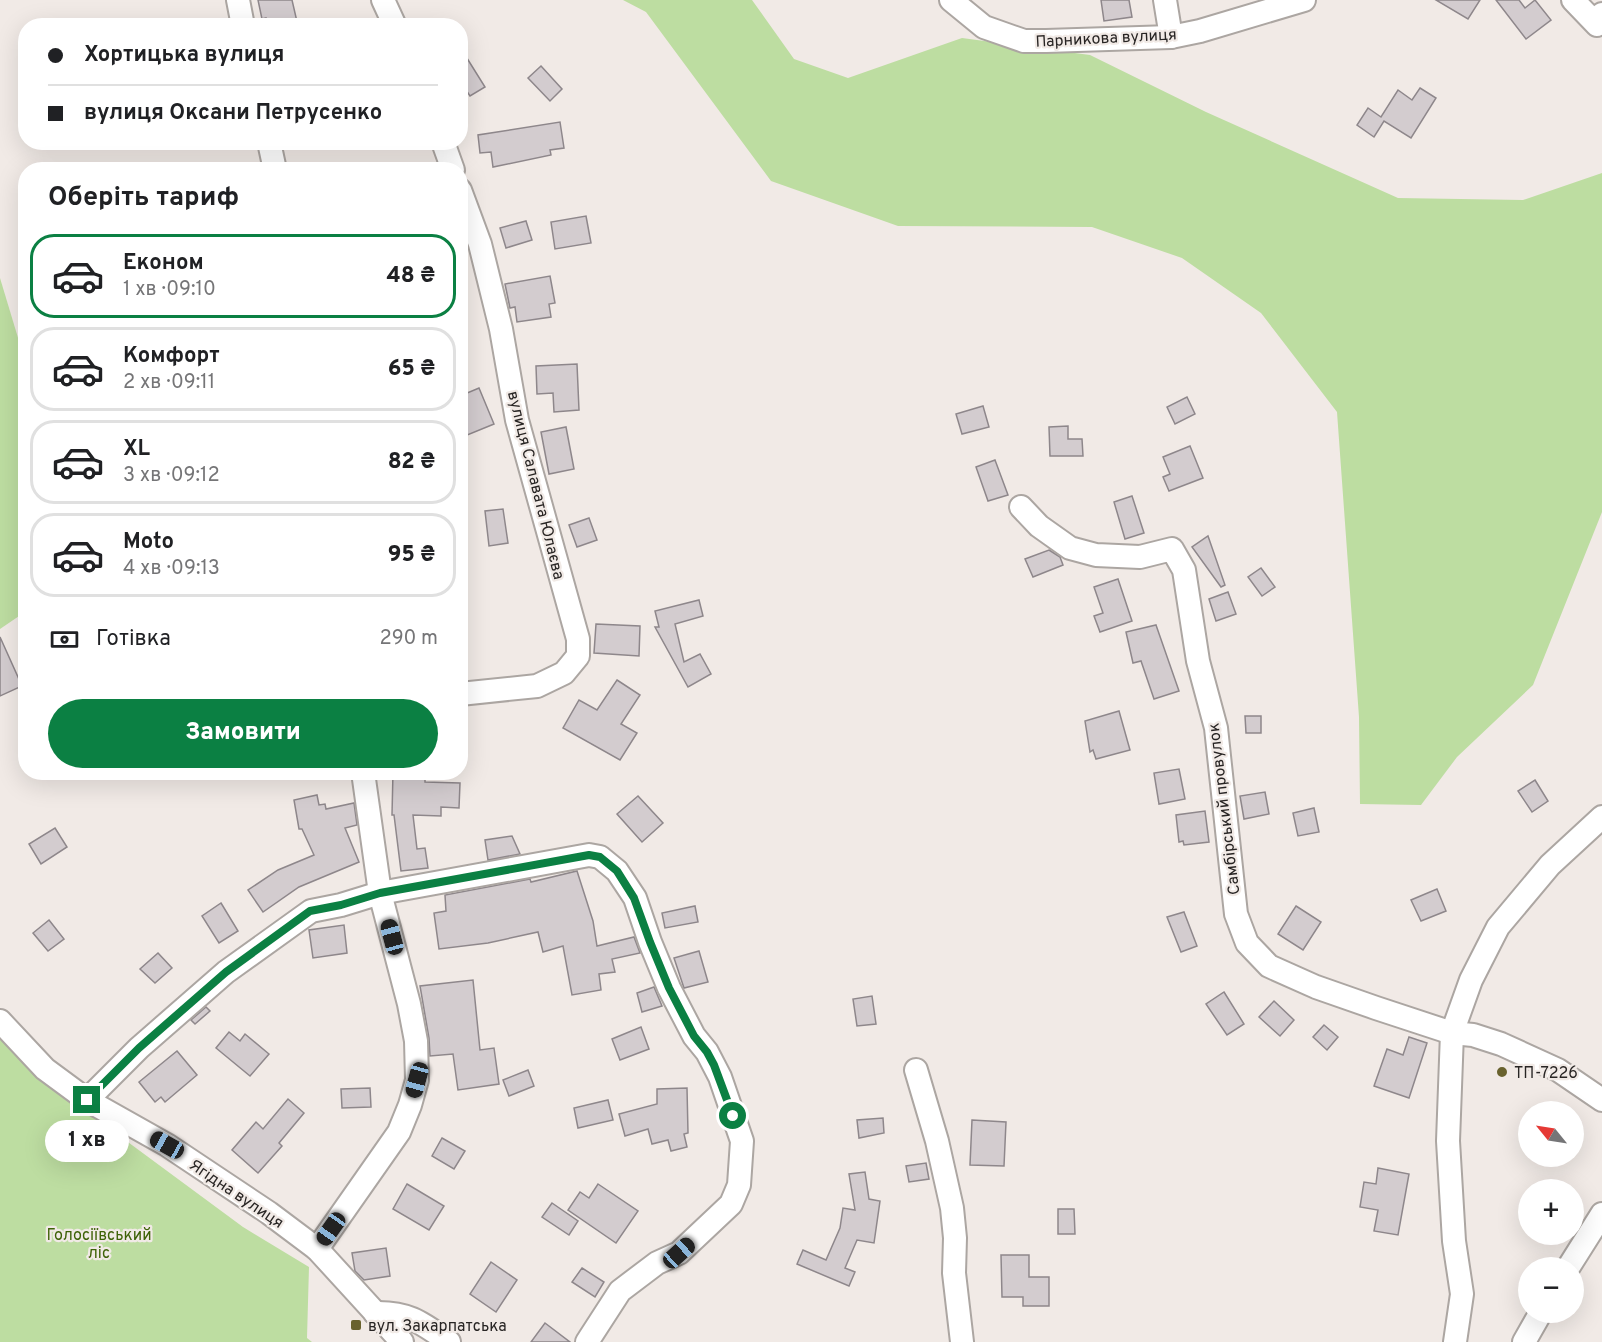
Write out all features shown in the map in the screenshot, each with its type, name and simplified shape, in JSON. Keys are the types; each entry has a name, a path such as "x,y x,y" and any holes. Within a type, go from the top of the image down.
{"street":[{"path":"238,0 241,18"},
{"path":"383,0 391,18"},
{"name":"Парникова вулиця","path":"951,0 984,27 1024,41 1171,37 1200,31 1304,0"},
{"path":"1165,0 1171,37"},
{"path":"1573,0 1599,20"},
{"name":"вулиця Салавата Юлаєва","path":"468,212 480,244 490,283 518,420 578,639 578,656 564,673 537,686 468,693"},
{"name":"Самбірський провулок","path":"1021,507 1039,526 1070,548 1096,555 1140,557 1172,549 1184,570 1198,661 1216,728 1236,914 1247,943 1269,966 1316,987 1452,1034"},
{"path":"317,1249 399,1132 417,1080 417,1051 409,1004 380,893 364,780"},
{"path":"1455,1342 1462,1294 1454,1241 1448,1141 1452,1034 1471,980 1498,927 1550,865 1602,817"},
{"path":"87,1100 139,1048 226,972 310,911 341,905 380,893 589,855 600,857 617,871 634,898 669,988 694,1036 707,1052 720,1077 742,1141 739,1185 731,1204 679,1253 657,1263 620,1291 586,1342"},
{"name":"Ягідна вулиця","path":"0,1021 45,1069 87,1100 167,1145 269,1213 317,1249 402,1342"},
{"path":"1452,1034 1473,1035 1501,1044 1558,1070 1602,1100"},
{"path":"916,1070 937,1140 952,1208 955,1238 954,1273 962,1342"},
{"path":"1575,1257 1602,1214"},
{"path":"375,1312 394,1312 414,1319 449,1342"},
{"path":"1524,1342 1535,1323"}],"green space":[{"path":"623,0 752,0 794,59 848,78 962,38 1090,55 1206,112 1398,198 1523,200 1602,173 1602,512 1533,685 1457,757 1421,805 1360,804 1359,717 1337,412 1261,313 1182,258 1092,227 898,226 771,181 646,12"},
{"path":"0,278 18,338 18,617 0,629"},
{"name":"Голосіївський ліс","path":"0,1039 33,1072 243,1227 309,1267 307,1338 312,1342 0,1342"}],"building":[{"path":"258,0 292,0 296,18 262,18"},
{"path":"1101,0 1129,0 1132,17 1104,21"},
{"path":"1436,0 1480,0 1468,19"},
{"path":"1496,0 1519,0 1525,8 1535,0 1551,20 1526,39"},
{"path":"468,60 485,87 470,96 468,93"},
{"path":"541,66 562,89 550,101 528,78"},
{"path":"1420,88 1436,98 1411,138 1384,121 1374,137 1357,125 1368,108 1381,117 1398,90 1412,100"},
{"path":"560,122 564,148 550,150 551,155 493,167 491,152 480,153 478,135"},
{"path":"586,216 591,243 555,249 551,222"},
{"path":"526,221 532,240 506,248 500,228"},
{"path":"550,276 555,303 549,304 551,317 517,322 515,307 510,308 505,284"},
{"path":"577,364 579,410 554,412 553,393 537,394 536,366"},
{"path":"479,388 494,424 468,435 468,393"},
{"path":"1187,397 1195,414 1175,424 1167,407"},
{"path":"983,406 989,427 962,434 956,414"},
{"path":"1068,426 1068,439 1082,439 1083,456 1050,456 1049,427"},
{"path":"566,427 574,469 549,474 541,432"},
{"path":"1190,446 1203,478 1169,491 1163,477 1170,474 1163,457"},
{"path":"995,460 1008,495 988,501 976,467"},
{"path":"1132,496 1144,533 1125,539 1114,502"},
{"path":"503,509 508,543 489,546 485,511"},
{"path":"589,518 597,540 577,547 569,525"},
{"path":"1208,536 1225,585 1221,587 1192,547"},
{"path":"1049,550 1060,557 1063,565 1033,577 1025,559"},
{"path":"1261,568 1275,587 1262,596 1248,577"},
{"path":"1118,579 1132,621 1100,632 1094,616 1103,613 1094,587"},
{"path":"1228,592 1236,614 1216,621 1209,599"},
{"path":"699,600 703,616 675,624 684,662 700,654 711,674 688,687 655,627 659,627 655,611"},
{"path":"596,624 640,626 639,656 594,653"},
{"path":"1156,625 1179,691 1154,699 1141,661 1133,663 1126,632"},
{"path":"0,637 18,677 18,688 0,696"},
{"path":"617,680 640,695 621,724 637,733 620,760 563,728 579,700 597,710"},
{"path":"1119,711 1130,750 1096,759 1093,750 1090,752 1085,721"},
{"path":"1245,716 1261,716 1261,733 1246,733"},
{"path":"1179,769 1185,799 1159,804 1154,773"},
{"path":"393,780 460,783 459,808 441,807 441,816 413,815 417,849 425,848 428,868 401,871 394,815 392,815"},
{"path":"1535,780 1548,801 1532,812 1518,791"},
{"path":"1265,792 1269,814 1244,819 1240,796"},
{"path":"317,795 319,805 325,804 326,809 354,803 357,825 345,828 359,862 299,887 263,912 248,890 278,870 314,855 302,829 299,829 294,800"},
{"path":"638,796 663,823 642,842 617,814"},
{"path":"1314,808 1319,832 1298,836 1293,813"},
{"path":"1205,811 1209,842 1184,845 1183,841 1179,842 1176,815"},
{"path":"55,828 67,847 41,864 29,844"},
{"path":"512,836 520,854 488,860 485,840"},
{"path":"577,871 593,921 597,946 634,937 640,953 612,959 615,972 599,974 601,990 572,995 563,946 543,952 538,932 488,943 439,949 434,913 446,911 445,895 530,879 531,882"},
{"path":"1437,889 1446,911 1421,921 1411,900"},
{"path":"221,903 238,931 219,943 202,916"},
{"path":"695,906 698,922 665,928 662,913"},
{"path":"1296,906 1321,922 1303,950 1278,934"},
{"path":"1184,912 1197,946 1181,952 1167,917"},
{"path":"49,920 64,939 48,951 33,933"},
{"path":"344,925 347,953 313,958 309,930"},
{"path":"699,951 708,982 684,988 674,958"},
{"path":"158,953 172,968 155,983 140,969"},
{"path":"473,980 480,1050 494,1048 499,1084 458,1090 453,1054 430,1056 420,986"},
{"path":"654,987 662,1006 642,1012 637,993"},
{"path":"1224,992 1244,1024 1227,1035 1206,1004"},
{"path":"872,996 876,1024 857,1026 853,999"},
{"path":"1274,1001 1294,1020 1280,1036 1259,1017"},
{"path":"206,1007 210,1011 195,1024 191,1020"},
{"path":"1324,1025 1338,1037 1327,1050 1313,1037"},
{"path":"641,1027 649,1049 620,1060 612,1039"},
{"path":"229,1032 240,1041 245,1034 269,1054 250,1076 216,1048"},
{"path":"1409,1037 1427,1043 1409,1098 1374,1086 1387,1049 1403,1055"},
{"path":"177,1051 197,1075 165,1102 161,1097 155,1102 139,1082"},
{"path":"528,1070 534,1086 509,1096 503,1080"},
{"path":"370,1088 371,1107 342,1108 341,1089"},
{"path":"687,1088 688,1133 684,1134 687,1147 671,1151 668,1140 652,1144 648,1129 625,1136 619,1114 657,1104 657,1089"},
{"path":"288,1099 304,1113 279,1143 282,1146 258,1173 232,1150 256,1122 263,1129"},
{"path":"608,1100 613,1120 578,1128 574,1108"},
{"path":"883,1118 884,1133 859,1138 857,1120"},
{"path":"972,1120 1006,1122 1004,1166 970,1165"},
{"path":"442,1138 465,1151 454,1169 432,1156"},
{"path":"926,1163 929,1179 909,1182 906,1166"},
{"path":"1378,1168 1409,1174 1398,1235 1374,1231 1378,1210 1360,1207 1364,1182 1376,1184"},
{"path":"865,1172 869,1199 880,1201 874,1243 857,1240 845,1268 855,1272 849,1286 797,1264 803,1250 826,1260 840,1228 843,1208 855,1210 849,1174"},
{"path":"407,1184 444,1206 429,1230 393,1209"},
{"path":"598,1184 638,1211 616,1243 568,1210 580,1192 589,1198"},
{"path":"552,1203 578,1221 569,1235 542,1217"},
{"path":"1058,1209 1074,1209 1075,1234 1058,1234"},
{"path":"386,1248 390,1276 364,1280 355,1271 352,1253"},
{"path":"1001,1255 1029,1255 1029,1277 1049,1277 1049,1306 1023,1306 1023,1297 1002,1297"},
{"path":"491,1262 517,1280 496,1312 470,1294"},
{"path":"582,1268 604,1282 595,1297 572,1282"},
{"path":"545,1323 570,1342 531,1342"}],"place":[{"name":"ТП-7226","path":"1502,1072"},
{"name":"вул. Закарпатська","path":"356,1325"}],"route":[{"path":"87,1100 139,1048 226,972 310,911 341,905 380,893 589,855 600,857 617,871 634,898 669,988 694,1036 707,1052 720,1077 733,1116"}]}
